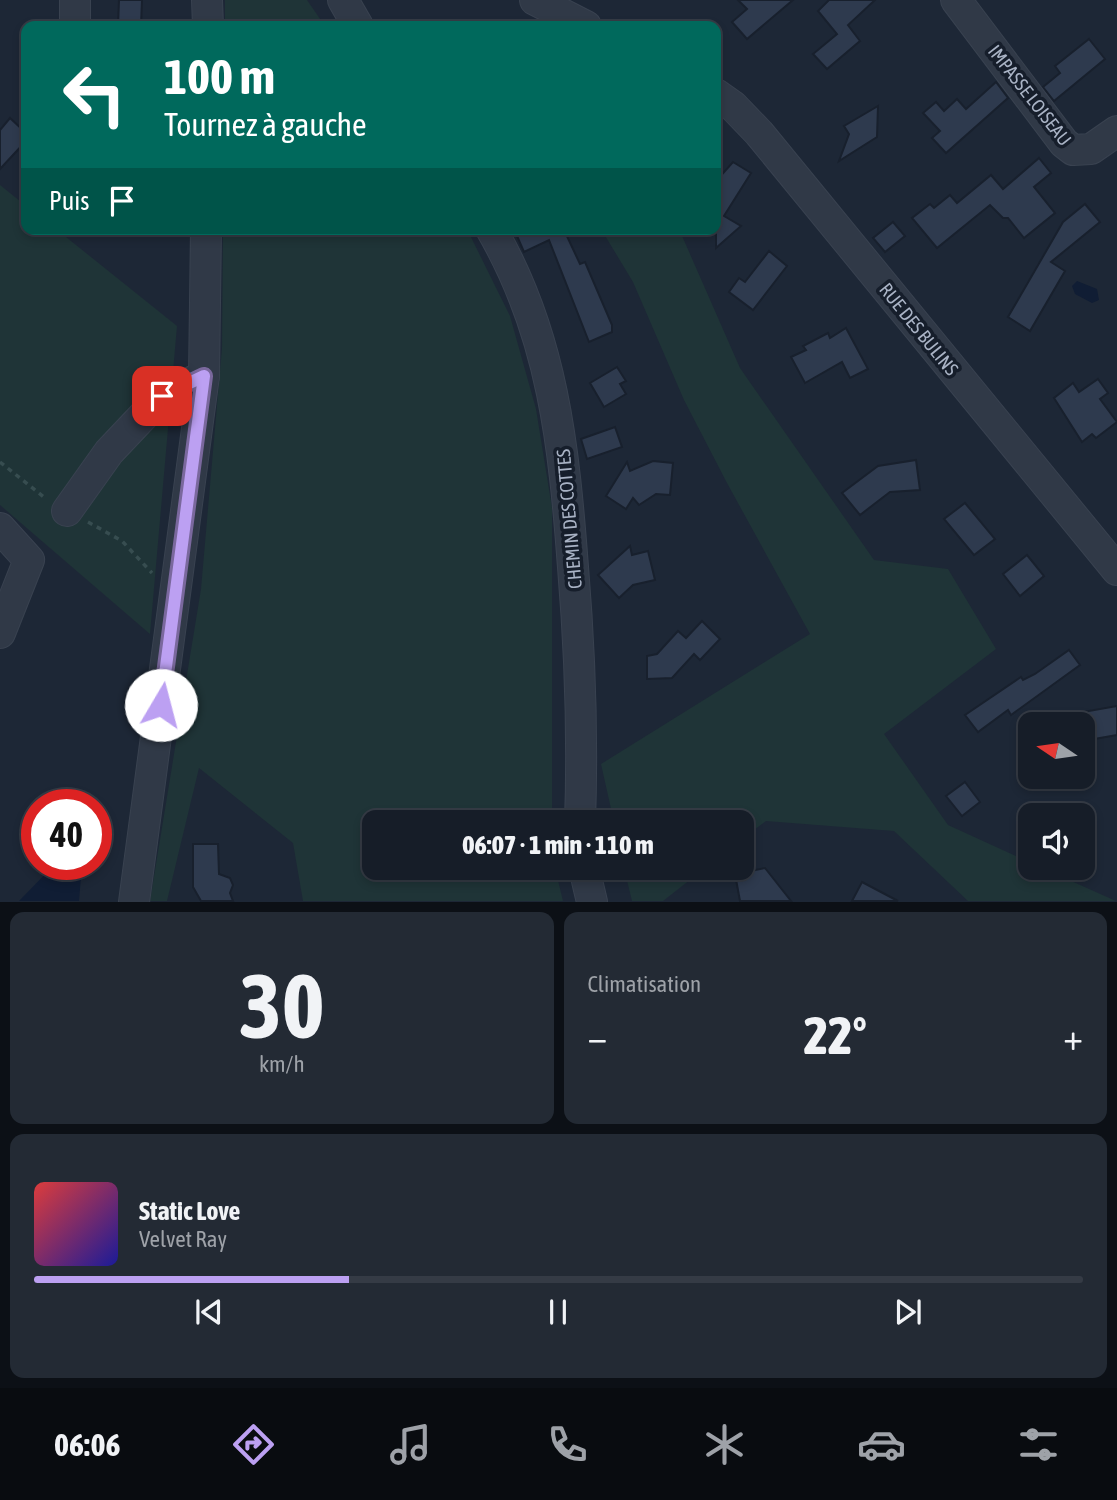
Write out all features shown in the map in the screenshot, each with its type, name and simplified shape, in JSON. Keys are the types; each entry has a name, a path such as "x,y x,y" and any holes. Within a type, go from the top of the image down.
{"street":[{"path":"75,0 75,21"},
{"path":"207,0 208,21"},
{"path":"343,0 355,21"},
{"path":"535,0 576,21"},
{"name":"IMPASSE LOISEAU","path":"956,0 1063,143 1081,152 1091,149 1117,131"},
{"name":"RUE DES BULINS","path":"721,98 759,133 1117,570"},
{"path":"135,901 204,376 206,235"},
{"name":"CHEMIN DES COTTES","path":"495,235 517,273 540,341 565,452 579,643 580,810"},
{"path":"67,510 109,452 162,396 204,376"},
{"path":"0,528 29,561 0,633"},
{"path":"587,880 592,901"}],"green space":[{"path":"225,0 307,0 322,21 225,21"},
{"path":"0,185 21,202 21,235 63,235 177,326 150,634 0,505"},
{"path":"223,235 470,235 510,316 536,409 552,508 552,810 362,810 362,880 558,880 563,901 303,901 293,843 199,768 167,901 150,901 201,589 222,348"},
{"path":"605,235 682,235 740,368 874,560 948,569 996,649 884,734 948,825 1018,857 1018,880 1069,880 1116,901 968,901 894,831 766,821 754,830 754,810 611,810 601,764 810,634 684,400 633,282"},
{"path":"627,880 690,880 663,901 632,901"}],"water":[{"path":"1077,281 1097,289 1099,300 1092,303 1075,294 1072,286"},
{"path":"39,880 81,880 79,901 19,901"}],"building":[{"path":"119,0 142,0 141,21 118,21"},
{"path":"738,0 793,0 747,39 732,22 747,9"},
{"path":"829,0 875,0 848,25 860,41 827,69 813,54 837,34 818,11"},
{"path":"1089,39 1105,59 1054,101 1043,87 1060,73 1055,66"},
{"path":"996,82 1008,98 946,153 932,138 940,131 923,113 936,102 944,111 957,99 966,109"},
{"path":"878,106 877,137 839,161 849,134 844,126"},
{"path":"10,118 21,128 21,146 0,169 0,130"},
{"path":"1039,158 1051,173 1034,187 1055,213 1024,238 1008,218 1003,218 990,205 937,248 912,218 930,204 934,208 950,195 957,203 991,175 1003,189"},
{"path":"733,162 751,173 724,216 741,226 716,248 716,235 721,235 721,175"},
{"path":"1085,204 1100,222 1051,262 1065,271 1030,331 1008,317 1063,222"},
{"path":"893,222 905,236 885,252 873,238"},
{"path":"517,235 566,235 580,264 585,262 612,325 612,332 589,342 549,240 524,252"},
{"path":"769,251 787,266 753,310 729,292 739,278 745,282"},
{"path":"846,328 868,369 850,378 842,362 805,383 791,357 806,350 803,346 828,333 830,338"},
{"path":"617,367 626,381 620,384 626,394 604,407 590,383"},
{"path":"1098,379 1108,393 1100,399 1117,422 1096,438 1092,434 1082,442 1054,398 1073,383 1079,392"},
{"path":"615,427 622,447 587,459 581,439"},
{"path":"916,460 920,490 890,492 860,515 842,493 878,466"},
{"path":"653,461 673,463 670,495 656,494 639,505 633,498 626,509 606,496 627,462 630,471"},
{"path":"965,503 995,539 974,555 944,519"},
{"path":"630,546 632,555 648,551 655,580 633,585 619,598 598,575"},
{"path":"1027,555 1044,576 1020,596 1003,574"},
{"path":"702,621 720,639 700,660 694,654 672,678 647,679 647,656 657,654 678,631 686,638"},
{"path":"1069,650 1080,665 1011,715 1008,710 978,732 965,715 1021,677 1023,680 1035,674"},
{"path":"1117,706 1117,735 1096,739 1096,712 1083,712"},
{"path":"965,782 980,802 962,816 946,796"},
{"path":"193,844 218,844 219,874 230,878 233,901 201,901 193,887"},
{"path":"765,868 791,901 740,901 736,880 754,880 754,870"},
{"path":"862,882 898,901 852,901"}],"route":[{"path":"161,705 204,376 162,396"}]}
